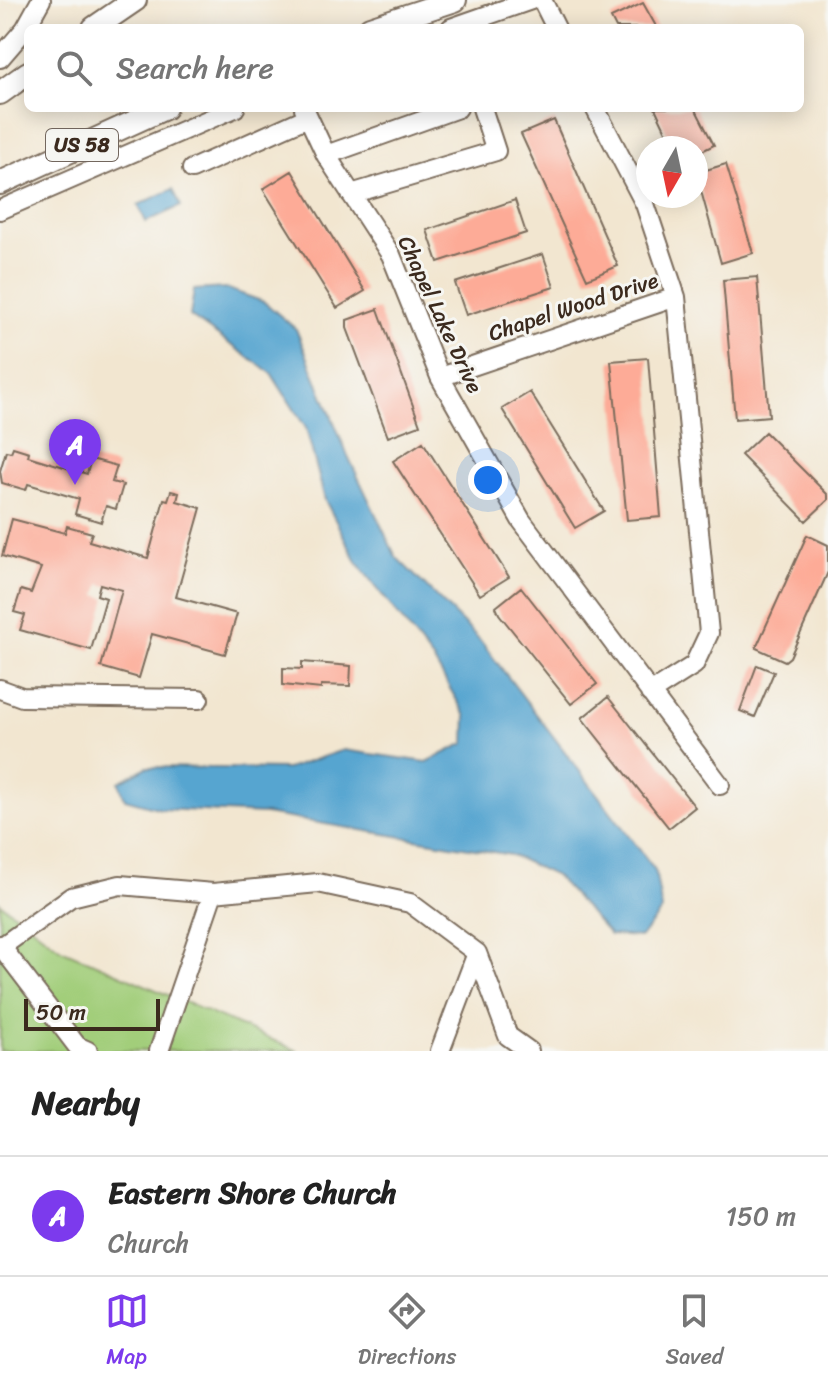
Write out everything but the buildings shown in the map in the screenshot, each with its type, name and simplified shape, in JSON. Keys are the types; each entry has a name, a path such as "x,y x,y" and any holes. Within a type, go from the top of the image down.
{"main road":[{"path":"100,24 135,0"},
{"path":"382,24 455,0"},
{"path":"0,93 24,76"},
{"name":"US 58","path":"0,183 156,112"}],"street":[{"path":"28,24 41,0"},
{"path":"462,24 531,0"},
{"path":"542,0 554,24"},
{"path":"0,58 24,30"},
{"path":"0,210 226,112"},
{"path":"192,169 306,112"},
{"name":"Chapel Lake Drive","path":"306,112 326,155 391,255 440,377 521,520 720,785"},
{"path":"326,155 447,112"},
{"path":"351,194 496,151 483,112"},
{"path":"597,112 645,204 676,297 709,633 694,665 650,693"},
{"name":"Chapel Wood Drive","path":"440,377 676,297"},
{"path":"0,689 22,697 199,699"},
{"path":"88,1051 77,1046 1,946 71,897 120,885 213,893 318,883 410,903 477,953 508,1036 529,1051"},
{"path":"159,1051 213,893"},
{"path":"440,1051 477,953"}],"green space":[{"path":"0,903 61,949 298,1051 0,1051"}],"water":[{"path":"173,189 181,206 146,222 138,205"},
{"path":"225,288 264,302 296,329 347,454 396,557 479,639 655,870 662,910 641,937 610,935 556,876 511,855 265,814 161,809 125,799 119,782 147,767 287,769 343,750 427,762 465,743 466,716 434,661 358,564 325,500 306,428 271,373 190,316 194,290"}],"place":[{"name":"Eastern Shore Church","path":"75,485"}]}
